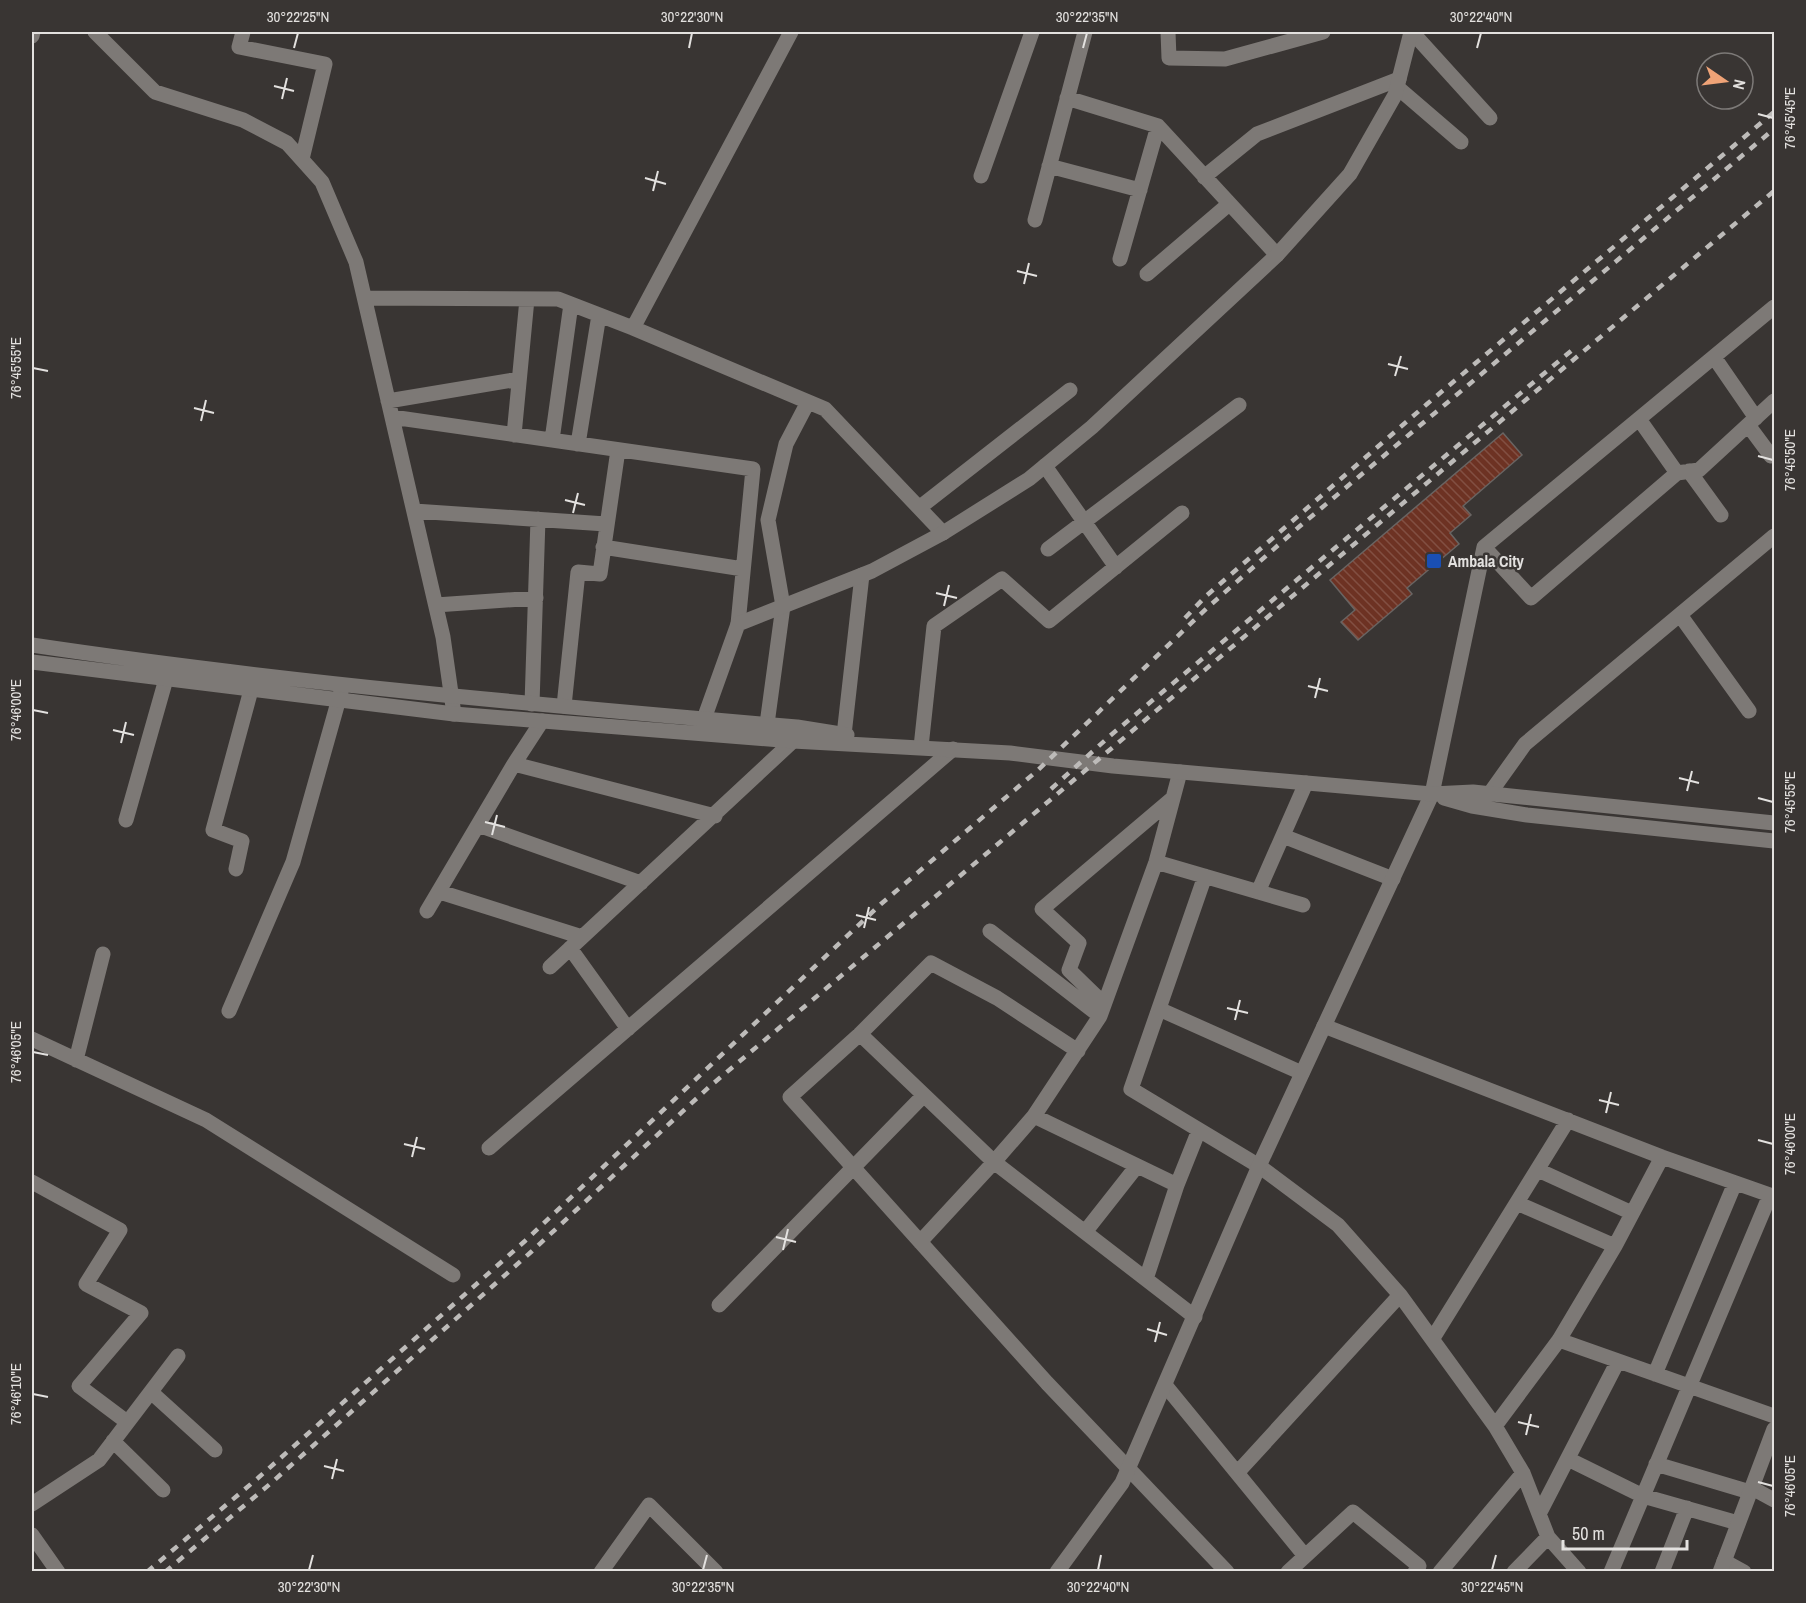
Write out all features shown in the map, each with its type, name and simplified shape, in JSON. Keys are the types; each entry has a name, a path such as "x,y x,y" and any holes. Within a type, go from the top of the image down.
{"street":[{"path":"32,36 33,32"},
{"path":"95,32 155,92 243,120 287,143 322,182 356,262 365,298 443,636 454,714"},
{"path":"243,32 239,47 325,64 302,159"},
{"path":"633,328 791,32"},
{"path":"981,176 1032,32"},
{"path":"1035,220 1085,32"},
{"path":"1168,32 1169,58 1225,58 1323,32"},
{"path":"738,624 862,575 943,533 1029,479 1092,427 1277,255 1350,174 1395,94 1411,32"},
{"path":"1411,32 1490,118"},
{"path":"1398,83 1461,142"},
{"path":"1204,177 1257,134 1398,83"},
{"path":"1067,98 1158,126 1277,255"},
{"path":"1120,259 1158,126"},
{"path":"1049,166 1140,190"},
{"path":"1147,274 1229,204"},
{"path":"365,298 558,299 633,328 825,409 943,533"},
{"path":"514,435 527,299"},
{"path":"552,440 571,304"},
{"path":"1057,1572 1122,1483 1259,1166 1432,794 1484,547 1774,307"},
{"path":"578,444 599,315"},
{"path":"1714,357 1771,456"},
{"path":"388,401 519,379"},
{"path":"919,508 1070,390"},
{"path":"1484,547 1531,598 1683,472 1699,470 1774,401"},
{"path":"767,724 783,606 768,520 786,444 808,402"},
{"path":"1048,549 1239,405"},
{"path":"392,417 753,469 738,624 701,726"},
{"path":"1640,418 1683,472 1721,514"},
{"path":"564,706 578,572 600,574 618,450"},
{"path":"1045,466 1116,567"},
{"path":"414,511 606,524"},
{"path":"916,747 934,626 1002,579 1049,621 1182,513"},
{"path":"532,704 538,519"},
{"path":"1490,794 1525,744 1774,536"},
{"path":"603,547 743,569"},
{"path":"844,735 862,575"},
{"path":"436,605 536,598"},
{"path":"1680,615 1749,711"},
{"path":"32,645 154,663 343,685 564,706 793,741 1010,753 1113,766 1432,794 1473,792 1774,823"},
{"path":"32,662 454,714 542,721 701,726 767,724 916,747"},
{"path":"126,820 166,679"},
{"path":"229,1011 293,862 343,685"},
{"path":"236,869 242,841 213,830 251,690"},
{"path":"427,911 542,721"},
{"path":"550,967 793,741"},
{"path":"489,1148 953,749"},
{"path":"514,764 715,816"},
{"path":"920,1242 1034,1116 1078,1051 1102,1010 1156,862 1180,772"},
{"path":"1258,892 1306,783"},
{"path":"1432,794 1472,806 1527,815 1774,841"},
{"path":"1102,1010 1069,970 1079,943 1042,909 1173,798"},
{"path":"478,825 640,883"},
{"path":"1283,836 1393,879"},
{"path":"1156,862 1303,905"},
{"path":"1205,876 1131,1089 1259,1166 1338,1226 1400,1295 1496,1426 1523,1473 1548,1537 1579,1572"},
{"path":"440,892 582,937"},
{"path":"990,930 1102,1010"},
{"path":"570,948 628,1029"},
{"path":"76,1060 103,954"},
{"path":"1078,1051 997,998 931,963 860,1034 790,1097 1047,1383 1227,1572"},
{"path":"1159,1009 1302,1073"},
{"path":"1324,1026 1662,1157 1770,1195 1611,1572"},
{"path":"860,1034 994,1162 1195,1317"},
{"path":"32,1039 206,1120 453,1275"},
{"path":"719,1305 924,1095"},
{"path":"1034,1116 1178,1185"},
{"path":"1433,1338 1568,1120"},
{"path":"1146,1279 1199,1130"},
{"path":"1496,1426 1559,1340 1615,1246 1662,1157"},
{"path":"1085,1232 1137,1166"},
{"path":"1538,1170 1632,1214"},
{"path":"32,1182 120,1230 86,1284 141,1313 79,1386 128,1422"},
{"path":"1655,1374 1735,1182"},
{"path":"1517,1203 1615,1246"},
{"path":"1237,1473 1400,1295"},
{"path":"1559,1340 1774,1416"},
{"path":"32,1504 99,1460 178,1356"},
{"path":"1539,1514 1618,1361"},
{"path":"1165,1385 1305,1556"},
{"path":"151,1392 215,1450"},
{"path":"1744,1572 1722,1566 1774,1429"},
{"path":"113,1441 163,1490"},
{"path":"1568,1459 1643,1496 1738,1523"},
{"path":"1656,1464 1751,1490 1774,1500"},
{"path":"1440,1572 1523,1473"},
{"path":"601,1572 649,1505 716,1572"},
{"path":"1662,1572 1687,1508"},
{"path":"1288,1572 1353,1512 1419,1566 1414,1572"},
{"path":"32,1535 58,1572"},
{"path":"1514,1572 1548,1537"}],"building":[{"path":"1503,433 1522,455 1463,506 1471,515 1450,533 1459,544 1407,588 1412,594 1358,640 1341,622 1355,610 1330,580"}],"railway":[{"path":"1185,618 1206,596 1427,404 1774,112"},
{"path":"147,1572 258,1478 525,1241 881,904 1038,770 1207,608 1300,526 1774,129"},
{"path":"165,1572 270,1484 531,1252 709,1087 1774,191"},
{"path":"1051,789 1111,735 1577,346"}],"place":[{"name":"Ambala City","path":"1434,561"}]}
